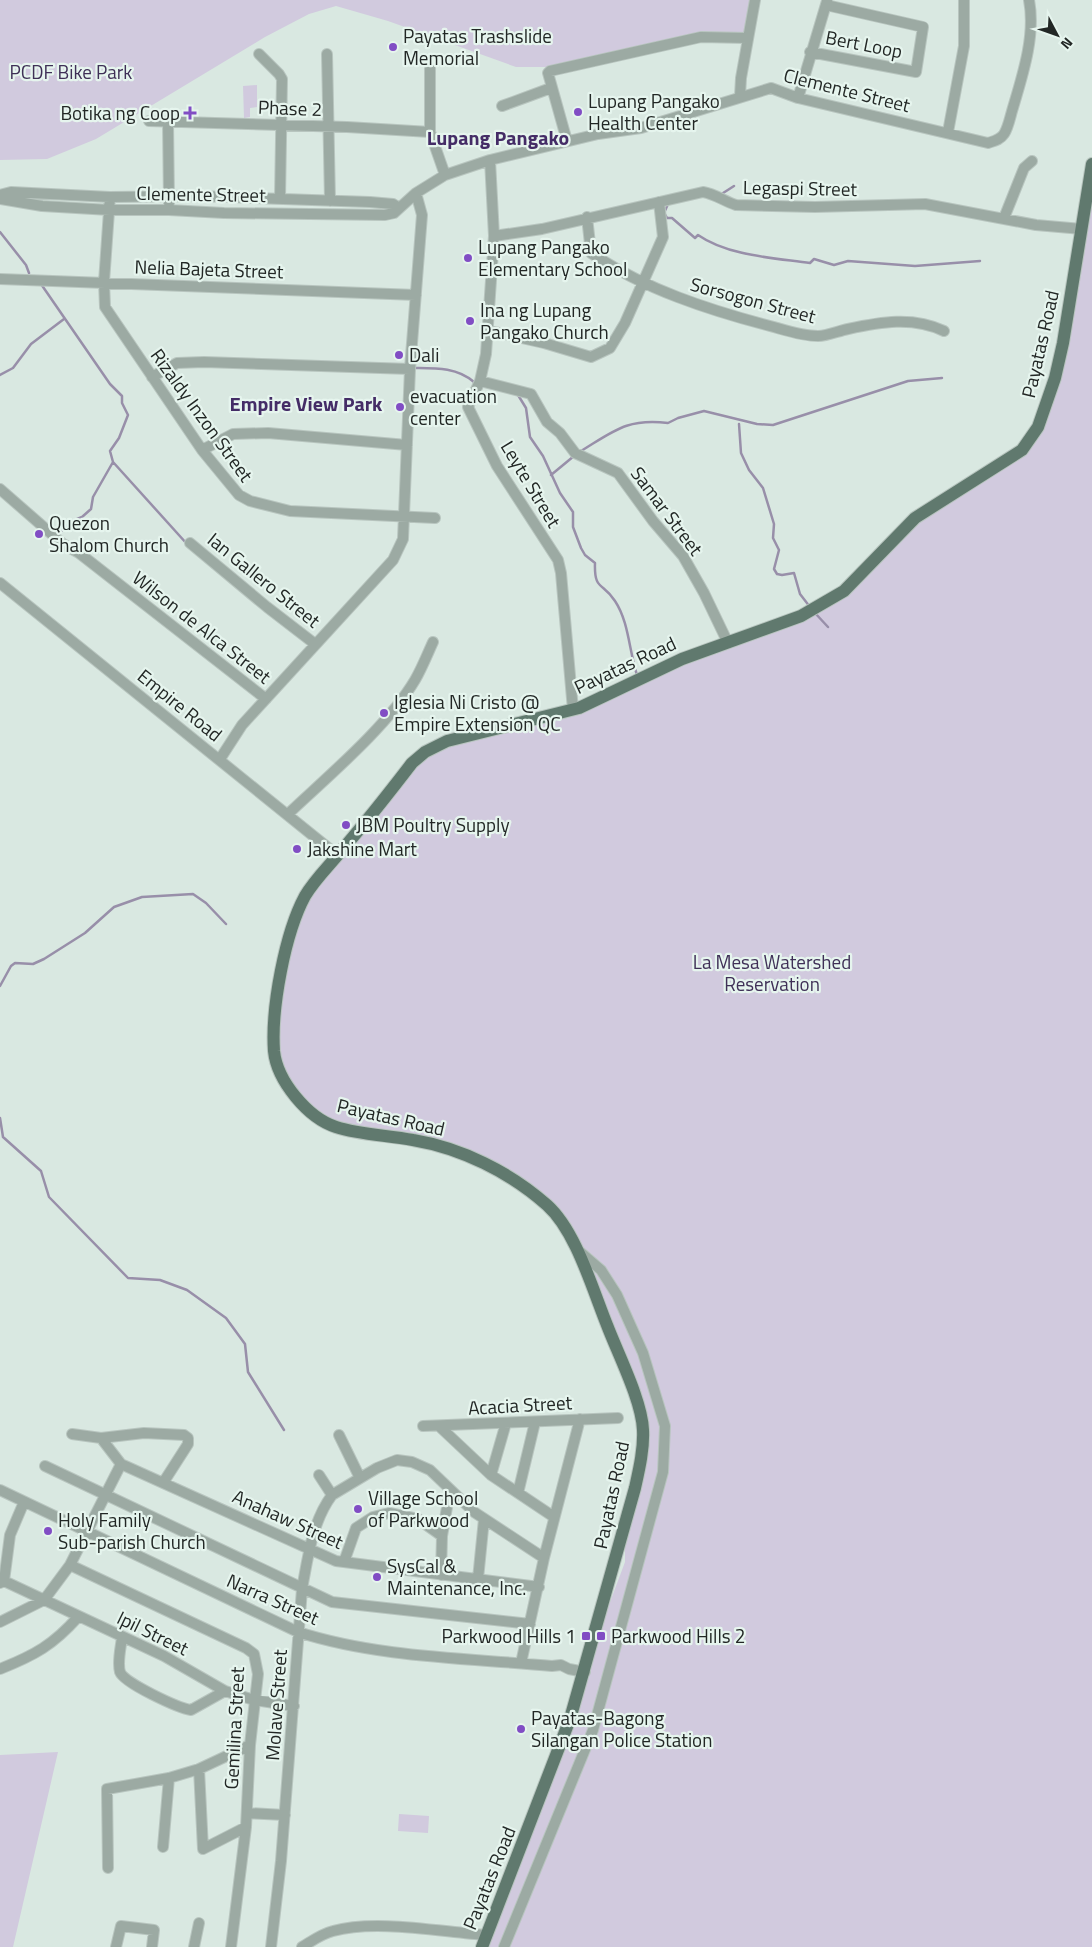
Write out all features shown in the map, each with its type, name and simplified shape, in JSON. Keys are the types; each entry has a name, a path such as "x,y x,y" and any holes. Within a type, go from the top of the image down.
{"main road":[{"name":"Payatas Road","path":"484,1941 557,1754 585,1672 625,1531 644,1434 635,1399 576,1249 560,1220 548,1206 490,1166 441,1146 334,1126 310,1110 283,1078 274,1052 274,1033 278,990 290,934 306,895 412,764 425,752 467,734 573,710 682,659 782,625 836,598 915,518 1002,465 1028,444 1038,428 1055,378 1092,164"}],"street":[{"path":"740,96 741,78 755,0"},
{"path":"948,132 964,46 964,0"},
{"name":"Clemente Street","path":"0,197 42,206 110,210 385,215 394,213 416,193 445,175 490,160 618,130 641,128 771,88 798,98 988,143 998,140 1005,133 1029,46 1031,12 1029,0"},
{"path":"798,98 826,2"},
{"name":"Bert Loop","path":"810,52 916,72 923,27 826,2"},
{"path":"567,141 548,73 550,71 700,37 748,38"},
{"path":"259,54 281,76 280,199"},
{"path":"326,54 330,201"},
{"path":"430,60 430,132 445,175"},
{"path":"502,106 552,88"},
{"name":"Phase 2","path":"149,121 282,124 430,132"},
{"path":"168,122 169,210"},
{"name":"Leyte Street","path":"490,160 494,236 486,330 486,354 480,381 468,407 497,466 558,560 561,573 573,710"},
{"path":"1004,218 1024,168 1032,161"},
{"name":"Clemente Street","path":"0,197 11,192 110,197 168,198 198,196 393,204 399,208"},
{"name":"Legaspi Street","path":"494,236 542,229 587,217 703,192 714,194 724,201 736,205 814,208 925,204 1036,224 1082,229"},
{"path":"220,759 242,725 393,560 403,539 410,369 422,216 416,193"},
{"name":"Rizaldy Inzon Street","path":"110,197 104,282 105,307 202,450 239,495 250,502 272,508 306,513 435,518"},
{"path":"266,213 267,199"},
{"path":"312,213 313,200"},
{"path":"486,330 544,342 591,357 610,348 616,341 663,237 659,202"},
{"name":"Sorsogon Street","path":"587,217 591,253 671,295 724,314 804,334 820,336 891,321 931,324 944,331"},
{"name":"Nelia Bajeta Street","path":"0,279 416,295"},
{"path":"151,375 177,363 204,362 410,369"},
{"name":"Samar Street","path":"480,381 530,394 547,422 560,433 576,453 618,473 653,521 682,556 704,594 728,643"},
{"path":"202,450 233,434 268,433 407,445"},
{"name":"Wilson de Alca Street","path":"0,490 63,544 79,553 266,699"},
{"name":"Ian Gallero Street","path":"190,543 315,644"},
{"name":"Empire Road","path":"0,583 338,855"},
{"path":"288,814 384,720 415,680 433,642"},
{"path":"504,1947 593,1730 663,1472 665,1426 643,1354 617,1295 605,1276 601,1270 576,1249"},
{"name":"Acacia Street","path":"423,1426 618,1418"},
{"path":"521,1663 539,1588 544,1558 580,1419"},
{"path":"518,1493 535,1422"},
{"path":"491,1475 506,1423"},
{"path":"439,1426 491,1475 554,1517"},
{"path":"72,1434 101,1438 144,1433 184,1435 188,1438 188,1444 163,1483"},
{"path":"339,1435 360,1478"},
{"path":"0,1622 44,1600 70,1565 121,1464 101,1438"},
{"path":"319,1475 332,1495 360,1478 397,1460 412,1462 430,1470 484,1519 544,1558"},
{"name":"Anahaw Street","path":"121,1464 336,1561 539,1588"},
{"path":"45,1466 104,1496 332,1602 530,1624"},
{"name":"Narra Street","path":"0,1490 298,1632 330,1642 413,1654 552,1666 561,1665 569,1669 585,1672"},
{"path":"441,1574 442,1536 450,1490"},
{"name":"Molave Street","path":"271,1947 285,1815 302,1589 309,1548 322,1508 332,1495"},
{"path":"2,1582 10,1534 24,1502"},
{"path":"344,1562 356,1528 373,1517 389,1513 418,1519 442,1536"},
{"path":"478,1579 484,1519"},
{"name":"Gemilina Street","path":"70,1565 246,1648 254,1654 256,1666 246,1827 231,1947"},
{"name":"Ipil Street","path":"2,1582 164,1656 225,1691 254,1700 294,1706"},
{"path":"0,1669 43,1650 61,1636 78,1617"},
{"path":"122,1637 120,1670 128,1681 191,1710 225,1691"},
{"path":"108,1868 107,1789 169,1778 199,1769 250,1744"},
{"path":"199,1769 203,1849 246,1827"},
{"path":"163,1846 169,1778"},
{"path":"247,1813 285,1815"},
{"path":"194,1947 199,1923"},
{"path":"116,1947 121,1926 154,1930 152,1947"},
{"path":"302,1947 324,1934 352,1928 375,1926 484,1941"}],"green space":[{"name":"PCDF Bike Park","path":"0,0 753,0 745,35 715,34 548,67 516,67 388,21 336,6 309,14 265,37 96,139 47,159 0,160"},
{"path":"257,85 257,107 250,108 250,117 244,118 243,86"},
{"name":"La Mesa Watershed Reservation","path":"1092,164 1092,1947 481,1947 625,1562 625,1531 644,1434 567,1228 487,1162 341,1126 303,1100 278,1059 281,993 301,907 425,752 579,708 836,598 897,534 1011,458 1045,410"},
{"path":"58,1752 13,1947 0,1947 0,1755"},
{"path":"399,1814 429,1816 428,1833 398,1831"}],"waterway":[{"path":"720,195 734,186"},
{"path":"668,204 664,213 667,218 672,218 695,238 698,235 723,248 752,255 810,263 814,259 834,265 848,261 915,266 980,261"},
{"path":"0,232 26,265 29,273"},
{"path":"41,284 110,384 122,396 122,403 128,415 119,438 110,451 113,462 93,497 91,509 82,517 72,521 59,533"},
{"path":"0,375 13,368 31,344 64,319"},
{"path":"414,368 438,368 453,371 474,382"},
{"path":"581,451 612,432 631,424 642,422 668,423 678,418 704,411 757,424 773,425 908,381 942,378"},
{"path":"518,395 526,408 530,437 543,456 560,493 573,512 573,527 581,548 585,555 595,563 598,582 611,595 620,609 637,675"},
{"path":"739,424 741,453 749,470 763,488 774,524 773,538 779,550 774,569 777,574 794,573 800,594 810,607"},
{"path":"551,475 574,456"},
{"path":"113,462 187,544"},
{"path":"815,613 828,627"},
{"path":"0,986 11,966 15,963 33,964 44,959 85,933 114,907 142,897 193,894 206,903 226,924"},
{"path":"0,1118 3,1137 41,1171 49,1197 128,1278 160,1280 187,1290 226,1318 245,1344 248,1372 284,1430"}],"place":[{"name":"Payatas Trashslide Memorial","path":"393,47"},
{"name":"Lupang Pangako Health Center","path":"578,112"},
{"name":"Botika ng Coop","path":"190,113"},
{"name":"Lupang Pangako Elementary School","path":"468,258"},
{"name":"Ina ng Lupang Pangako Church","path":"470,321"},
{"name":"Dali","path":"399,355"},
{"name":"evacuation center","path":"400,407"},
{"name":"Quezon Shalom Church","path":"39,534"},
{"name":"Iglesia Ni Cristo @ Empire Extension QC","path":"384,713"},
{"name":"JBM Poultry Supply","path":"346,825"},
{"name":"Jakshine Mart","path":"297,849"},
{"name":"Village School of Parkwood","path":"358,1509"},
{"name":"Holy Family Sub-parish Church","path":"48,1531"},
{"name":"SysCal & Maintenance, Inc.","path":"377,1577"},
{"name":"Parkwood Hills 1","path":"586,1636"},
{"name":"Parkwood Hills 2","path":"601,1636"},
{"name":"Payatas-Bagong Silangan Police Station","path":"521,1729"}],"district":[{"name":"Lupang Pangako","path":"498,138"},
{"name":"Empire View Park","path":"306,404"}]}
